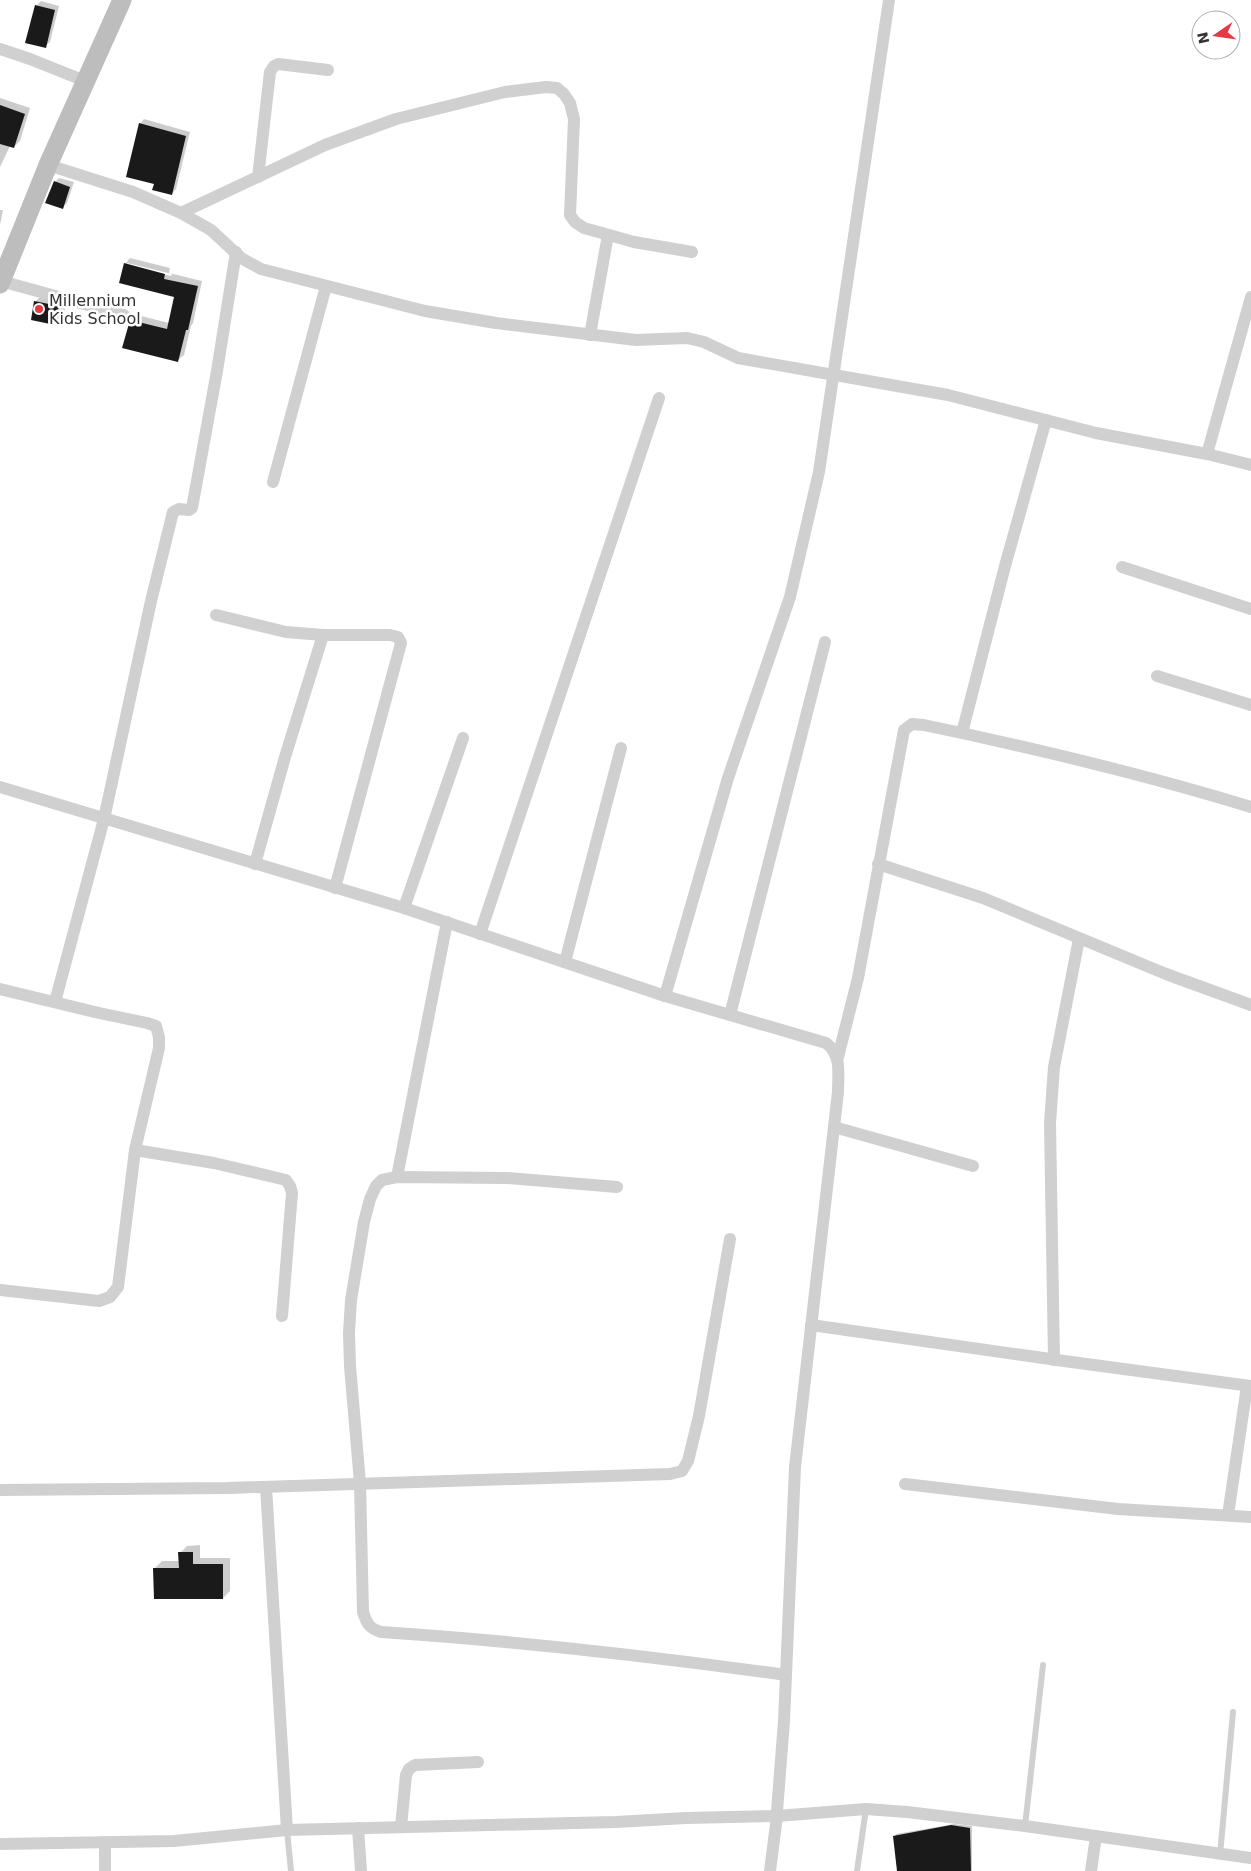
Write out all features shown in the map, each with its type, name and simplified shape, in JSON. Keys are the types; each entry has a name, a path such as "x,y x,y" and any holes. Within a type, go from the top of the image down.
{"main road":[{"path":"0,282 48,165 122,0"}],"street":[{"path":"665,996 728,778 790,597 818,472 889,0"},
{"path":"0,48 85,81"},
{"path":"258,177 270,72 278,64 328,70"},
{"path":"181,213 325,145 396,119 505,92 546,87 557,88 564,94 570,104 574,119 570,215 575,222 584,228 634,242 692,252"},
{"path":"48,165 133,192 181,213 211,230 241,258 261,269 425,311 496,323 636,340 687,338 704,342 738,358 948,395 1096,434 1207,454 1251,465"},
{"path":"590,335 608,235"},
{"path":"55,1002 104,819 151,601 174,512 179,509 189,510 192,508 236,252"},
{"path":"0,282 124,315"},
{"path":"273,482 326,286"},
{"path":"1207,454 1251,297"},
{"path":"480,934 659,398"},
{"path":"962,733 1005,566 1046,420"},
{"path":"1122,568 1251,609"},
{"path":"216,615 286,632 323,635 390,634 398,636 400,643 399,654 335,888"},
{"path":"255,864 285,757 323,635"},
{"path":"730,1015 825,642"},
{"path":"1157,676 1251,705"},
{"path":"770,1871 777,1816 786,1675 794,1467 838,1092 838,1057 858,978 904,730 912,724 924,725 1057,754 1202,792 1251,807"},
{"path":"404,908 463,738"},
{"path":"565,962 622,748"},
{"path":"0,787 404,908 665,996 826,1044 833,1048 838,1057"},
{"path":"878,864 983,898 1174,977 1251,1005"},
{"path":"397,1177 447,922"},
{"path":"1054,1360 1050,1123 1054,1067 1079,939"},
{"path":"0,989 147,1022 156,1026 159,1037 159,1048 135,1150 118,1286 110,1297 99,1301 0,1290"},
{"path":"834,1127 973,1166"},
{"path":"135,1150 214,1163 286,1180 292,1192 282,1316"},
{"path":"617,1187 507,1178 397,1177 382,1180 376,1186 364,1222 351,1300 349,1334 360,1483 363,1612 367,1624 372,1629 381,1632 467,1638 667,1658 786,1675"},
{"path":"0,1490 266,1486 661,1474 682,1471 688,1461 699,1416 730,1239"},
{"path":"811,1325 1249,1386 1228,1515"},
{"path":"906,1484 1118,1509 1251,1517"},
{"path":"266,1486 287,1830"},
{"path":"401,1827 406,1776 409,1770 416,1765 478,1762"},
{"path":"0,1844 174,1841 287,1830 616,1822 777,1816 866,1809 1025,1826 1251,1858"},
{"path":"358,1828 361,1871"},
{"path":"1091,1871 1096,1836"},
{"path":"105,1842 105,1871"}],"lane":[{"path":"1025,1826 1043,1665"},
{"path":"1220,1855 1233,1712"},
{"path":"857,1871 866,1809"},
{"path":"287,1830 291,1871"}],"building":[{"path":"35,5 55,10 46,48 25,43"},
{"path":"0,105 25,114 14,148 0,144"},
{"path":"139,123 186,136 172,195 152,190 154,184 126,177"},
{"path":"54,181 70,187 63,209 45,203"},
{"path":"124,263 165,274 164,279 198,286 188,330 186,330 178,362 122,348 130,320 167,329 174,297 119,283"},
{"name":"Millennium Kids School","path":"34,301 59,306 55,325 31,320"},
{"path":"178,1552 193,1552 193,1564 223,1564 223,1599 154,1599 153,1568 179,1568"},
{"path":"951,1825 970,1828 971,1871 897,1871 893,1836"}],"place":[{"name":"Millennium Kids School","path":"39,309"}]}
